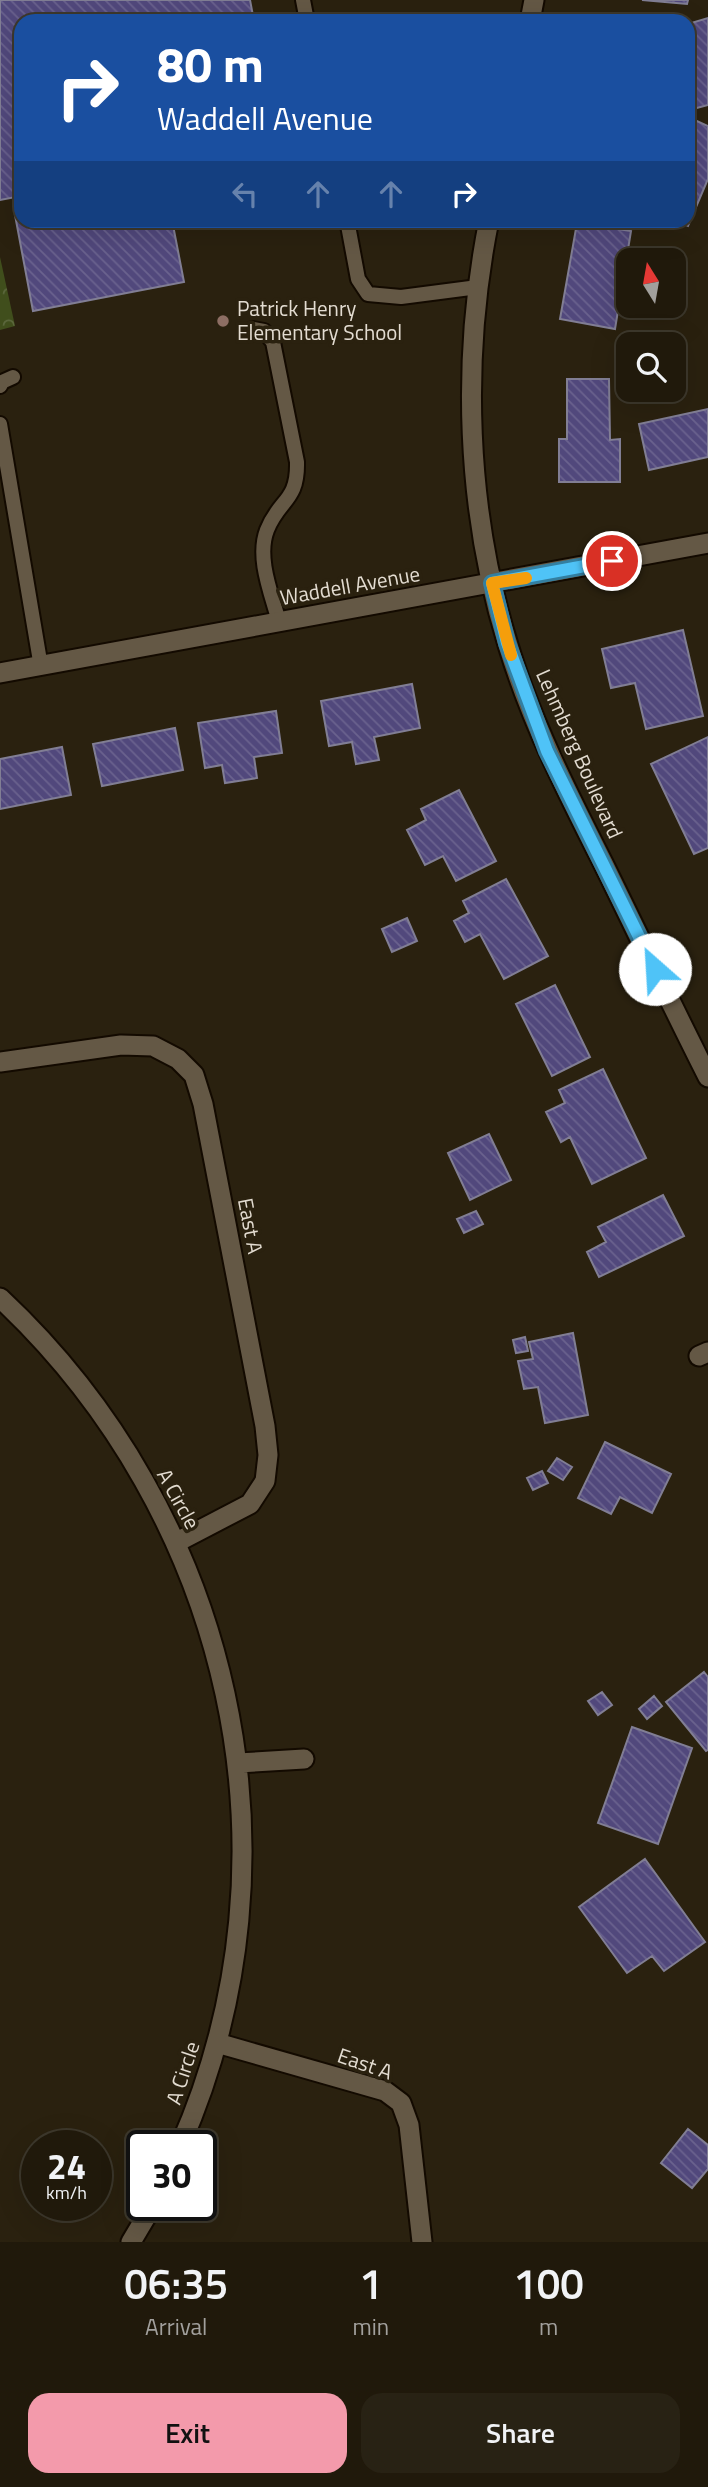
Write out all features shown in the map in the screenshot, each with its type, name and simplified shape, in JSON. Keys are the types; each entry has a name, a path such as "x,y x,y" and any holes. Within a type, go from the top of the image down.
{"street":[{"name":"Lehmberg Boulevard","path":"488,228 478,287 471,379 472,429 492,583 507,643 547,751 706,1069"},
{"name":"Waddell Avenue","path":"0,673 708,543"},
{"name":"East A","path":"0,1062 121,1045 153,1046 178,1059 194,1075 203,1104 265,1426 268,1455 265,1481 250,1504 177,1542"},
{"name":"A Circle","path":"0,1298 73,1374 124,1449 177,1542 218,1661 238,1763 241,1814 240,1905 217,2043 187,2130"},
{"path":"238,1763 304,1759"},
{"name":"East A","path":"217,2043 386,2091 401,2103 409,2125 422,2242"},
{"path":"131,2242 143,2221"}],"lane":[{"path":"348,228 358,279 368,294 401,297 478,287"},
{"path":"253,329 264,331 273,342 297,462 297,481 291,495 276,512 263,548 279,622"},
{"path":"0,386 2,382 13,377"},
{"path":"0,424 41,667"}],"green space":[{"path":"0,257 15,326 0,330"}],"building":[{"path":"0,0 250,0 253,14 14,14 14,197 0,200"},
{"path":"642,0 688,0 687,4"},
{"path":"708,18 708,105 695,108 695,22"},
{"path":"695,120 708,126 708,179 695,210"},
{"path":"17,228 174,228 184,282 33,311"},
{"path":"576,228 631,231 628,248 616,248 615,329 560,319"},
{"path":"567,379 609,379 610,440 620,439 620,482 559,482 559,439 567,439"},
{"path":"708,409 708,457 649,470 639,424"},
{"path":"683,630 703,716 646,729 635,683 611,688 602,649"},
{"path":"412,684 420,728 374,737 379,760 356,764 352,742 329,746 321,701"},
{"path":"276,711 282,753 254,757 257,778 225,783 222,765 205,768 198,723"},
{"path":"175,728 183,770 102,786 93,744"},
{"path":"708,737 708,848 694,854 651,764"},
{"path":"62,747 71,795 0,809 0,759"},
{"path":"459,790 496,861 456,881 443,856 425,865 407,830 426,820 421,809"},
{"path":"506,879 548,956 504,979 480,934 465,942 454,921 469,913 463,901"},
{"path":"407,918 417,941 392,952 382,929"},
{"path":"555,985 590,1057 552,1076 516,1004"},
{"path":"603,1069 646,1158 592,1184 570,1137 561,1142 546,1112 565,1103 559,1090"},
{"path":"489,1134 511,1180 470,1200 448,1153"},
{"path":"663,1195 684,1236 599,1277 587,1252 606,1242 598,1227"},
{"path":"476,1211 483,1224 464,1233 457,1219"},
{"path":"573,1333 588,1415 545,1423 538,1387 524,1389 518,1361 533,1359 529,1342"},
{"path":"525,1337 528,1351 516,1353 513,1340"},
{"path":"605,1442 671,1474 652,1513 620,1497 611,1514 578,1498"},
{"path":"557,1458 572,1467 563,1480 548,1471"},
{"path":"542,1471 548,1483 533,1490 527,1478"},
{"path":"704,1672 708,1677 706,1751 666,1702"},
{"path":"602,1692 612,1705 598,1715 588,1701"},
{"path":"654,1696 662,1706 647,1719 639,1709"},
{"path":"632,1727 692,1748 658,1844 598,1823"},
{"path":"645,1859 705,1942 664,1971 652,1956 627,1973 579,1907"},
{"path":"688,2129 708,2145 708,2169 692,2188 661,2163"}],"slow traffic":[{"path":"511,655 492,583 526,578"}],"place":[{"name":"Patrick Henry Elementary School","path":"223,321"}],"route":[{"path":"612,561 492,583 507,643 547,751 655,969"}]}
